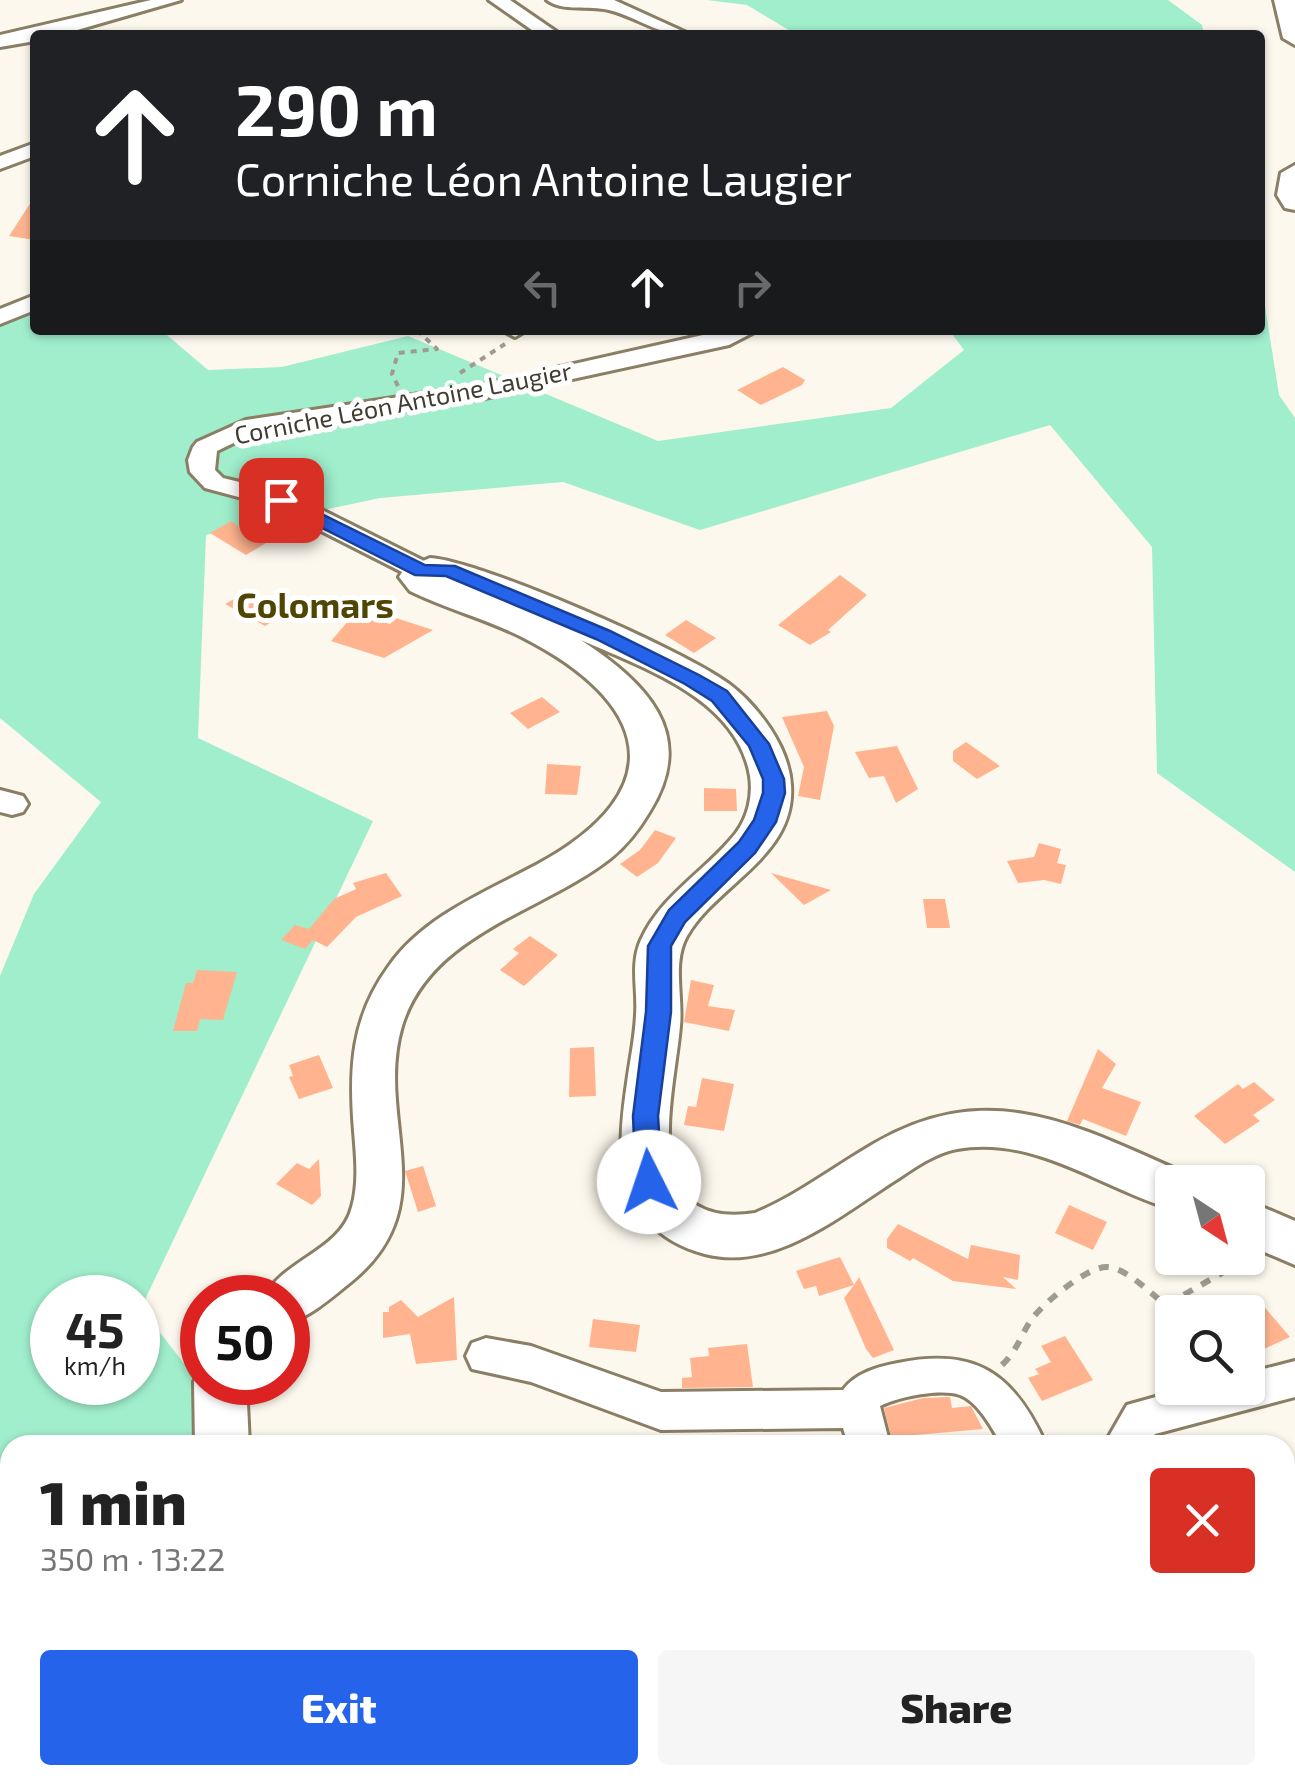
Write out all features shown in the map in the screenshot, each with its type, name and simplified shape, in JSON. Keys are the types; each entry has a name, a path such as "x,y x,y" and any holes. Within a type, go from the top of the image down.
{"main road":[{"path":"1286,0 1286,17 1295,38"},
{"path":"1295,173 1291,184 1295,202"},
{"path":"310,1284 340,1261 366,1233 380,1206 373,1054 379,1022 397,985 415,961 462,923 595,848 640,799 654,766 654,741 644,718 597,672 528,624 423,583 417,577 422,571 448,570 603,635 692,680 720,696 758,744 770,768 774,793 760,830 726,870 677,916 660,946 645,1152 649,1182 673,1216 719,1238 755,1237 798,1217 905,1148 959,1130 1002,1130 1043,1137 1155,1182"},
{"path":"221,1405 222,1435"}],"street":[{"path":"55,30 172,0"},
{"path":"498,0 544,30"},
{"path":"556,0 612,5 670,30"},
{"path":"0,41 30,36"},
{"path":"0,163 30,151"},
{"path":"0,316 30,304"},
{"name":"Corniche Léon Antoine Laugier","path":"422,571 281,500 214,483 203,472 200,460 206,447 246,427 427,400 685,348 729,335"},
{"path":"486,1356 531,1364 661,1411 863,1427 856,1404 868,1391 941,1376 970,1379 1005,1415 1018,1435"},
{"path":"1131,1435 1142,1418 1295,1378"}],"path":[{"path":"422,335 437,349 398,354 392,374 400,398 427,400"},
{"path":"452,375 470,370 514,335"},
{"path":"970,1379 1000,1366 1019,1350 1035,1314 1067,1288 1100,1270 1115,1270 1166,1305 1252,1256 1270,1233"}],"green space":[{"path":"707,0 1168,0 1202,25 1203,30 789,30 747,5"},
{"path":"1265,306 1279,395 1295,418 1295,872 1157,773 1152,547 1050,425 700,530 563,482 380,498 206,535 198,738 373,821 157,1275 30,1275 30,1405 160,1405 160,1333 180,1358 180,1405 216,1405 239,1435 0,1435 0,976 34,894 101,802 0,718 0,325 30,315 30,335 167,335 208,370 282,367 408,336 658,441 891,408 964,350 953,335 1265,335"}],"building":[{"path":"30,204 30,239 9,236"},
{"path":"783,367 805,380 802,385 761,405 737,390"},
{"path":"231,521 271,540 246,555 210,533"},
{"path":"840,575 867,595 828,630 831,632 810,645 778,625"},
{"path":"250,590 286,613 265,626 225,604"},
{"path":"364,616 390,624 396,618 433,630 384,658 331,641 349,620 358,623"},
{"path":"686,620 716,638 694,653 665,635"},
{"path":"542,697 560,712 528,729 510,713"},
{"path":"827,711 834,726 820,800 798,796 804,767 782,717"},
{"path":"966,742 1000,766 977,779 953,761 953,751"},
{"path":"897,746 918,789 896,803 884,776 869,778 855,752"},
{"path":"547,764 581,766 577,795 545,794"},
{"path":"704,788 736,789 737,811 704,811"},
{"path":"655,830 676,838 658,863 637,877 620,864 640,850"},
{"path":"1039,843 1061,849 1057,863 1066,865 1061,884 1044,880 1018,883 1007,861 1034,857"},
{"path":"386,873 402,896 356,917 327,947 313,940 305,949 281,940 295,925 309,929 334,899 356,889 353,883"},
{"path":"771,873 831,890 804,905"},
{"path":"923,899 945,899 950,928 927,928"},
{"path":"530,936 558,955 524,986 500,970 519,953 513,949"},
{"path":"197,970 237,972 223,1020 200,1019 197,1031 173,1031 186,983 193,983"},
{"path":"691,980 714,985 708,1006 735,1010 729,1031 684,1022"},
{"path":"594,1047 596,1096 569,1097 570,1048"},
{"path":"1098,1049 1116,1064 1102,1088 1141,1102 1126,1136 1083,1119 1080,1125 1067,1121"},
{"path":"319,1055 333,1088 299,1099 289,1077 293,1076 289,1065"},
{"path":"702,1078 734,1084 724,1131 684,1125 688,1106 696,1107"},
{"path":"1254,1082 1275,1100 1253,1115 1260,1121 1225,1144 1194,1116 1238,1084 1243,1089"},
{"path":"319,1159 321,1196 312,1205 276,1184 297,1163 309,1169"},
{"path":"423,1166 436,1206 418,1212 405,1171"},
{"path":"1069,1205 1107,1222 1093,1250 1055,1233"},
{"path":"898,1224 968,1259 971,1245 1020,1255 1018,1280 1003,1277 1016,1289 953,1281 913,1258 910,1261 887,1248 887,1239"},
{"path":"840,1257 854,1285 819,1296 816,1286 804,1289 796,1271"},
{"path":"859,1277 894,1350 873,1358 844,1298"},
{"path":"454,1297 457,1360 416,1364 410,1334 383,1338 383,1312 389,1312 389,1307 401,1300 418,1317"},
{"path":"1265,1308 1290,1337 1265,1349"},
{"path":"593,1319 640,1325 636,1352 589,1347"},
{"path":"1065,1336 1093,1380 1042,1401 1028,1378 1039,1374 1035,1369 1051,1362 1041,1346"},
{"path":"747,1344 753,1387 682,1388 682,1378 692,1377 690,1358 709,1356 708,1348"},
{"path":"950,1397 952,1408 971,1406 983,1429 891,1435 884,1408 923,1398"}],"district":[{"name":"Colomars","path":"315,606"}],"route":[{"path":"281,500 422,571 448,570 603,635 692,680 720,696 758,744 773,779 774,793 765,822 726,870 677,916 660,946 652,1088 646,1116 649,1182"}]}
